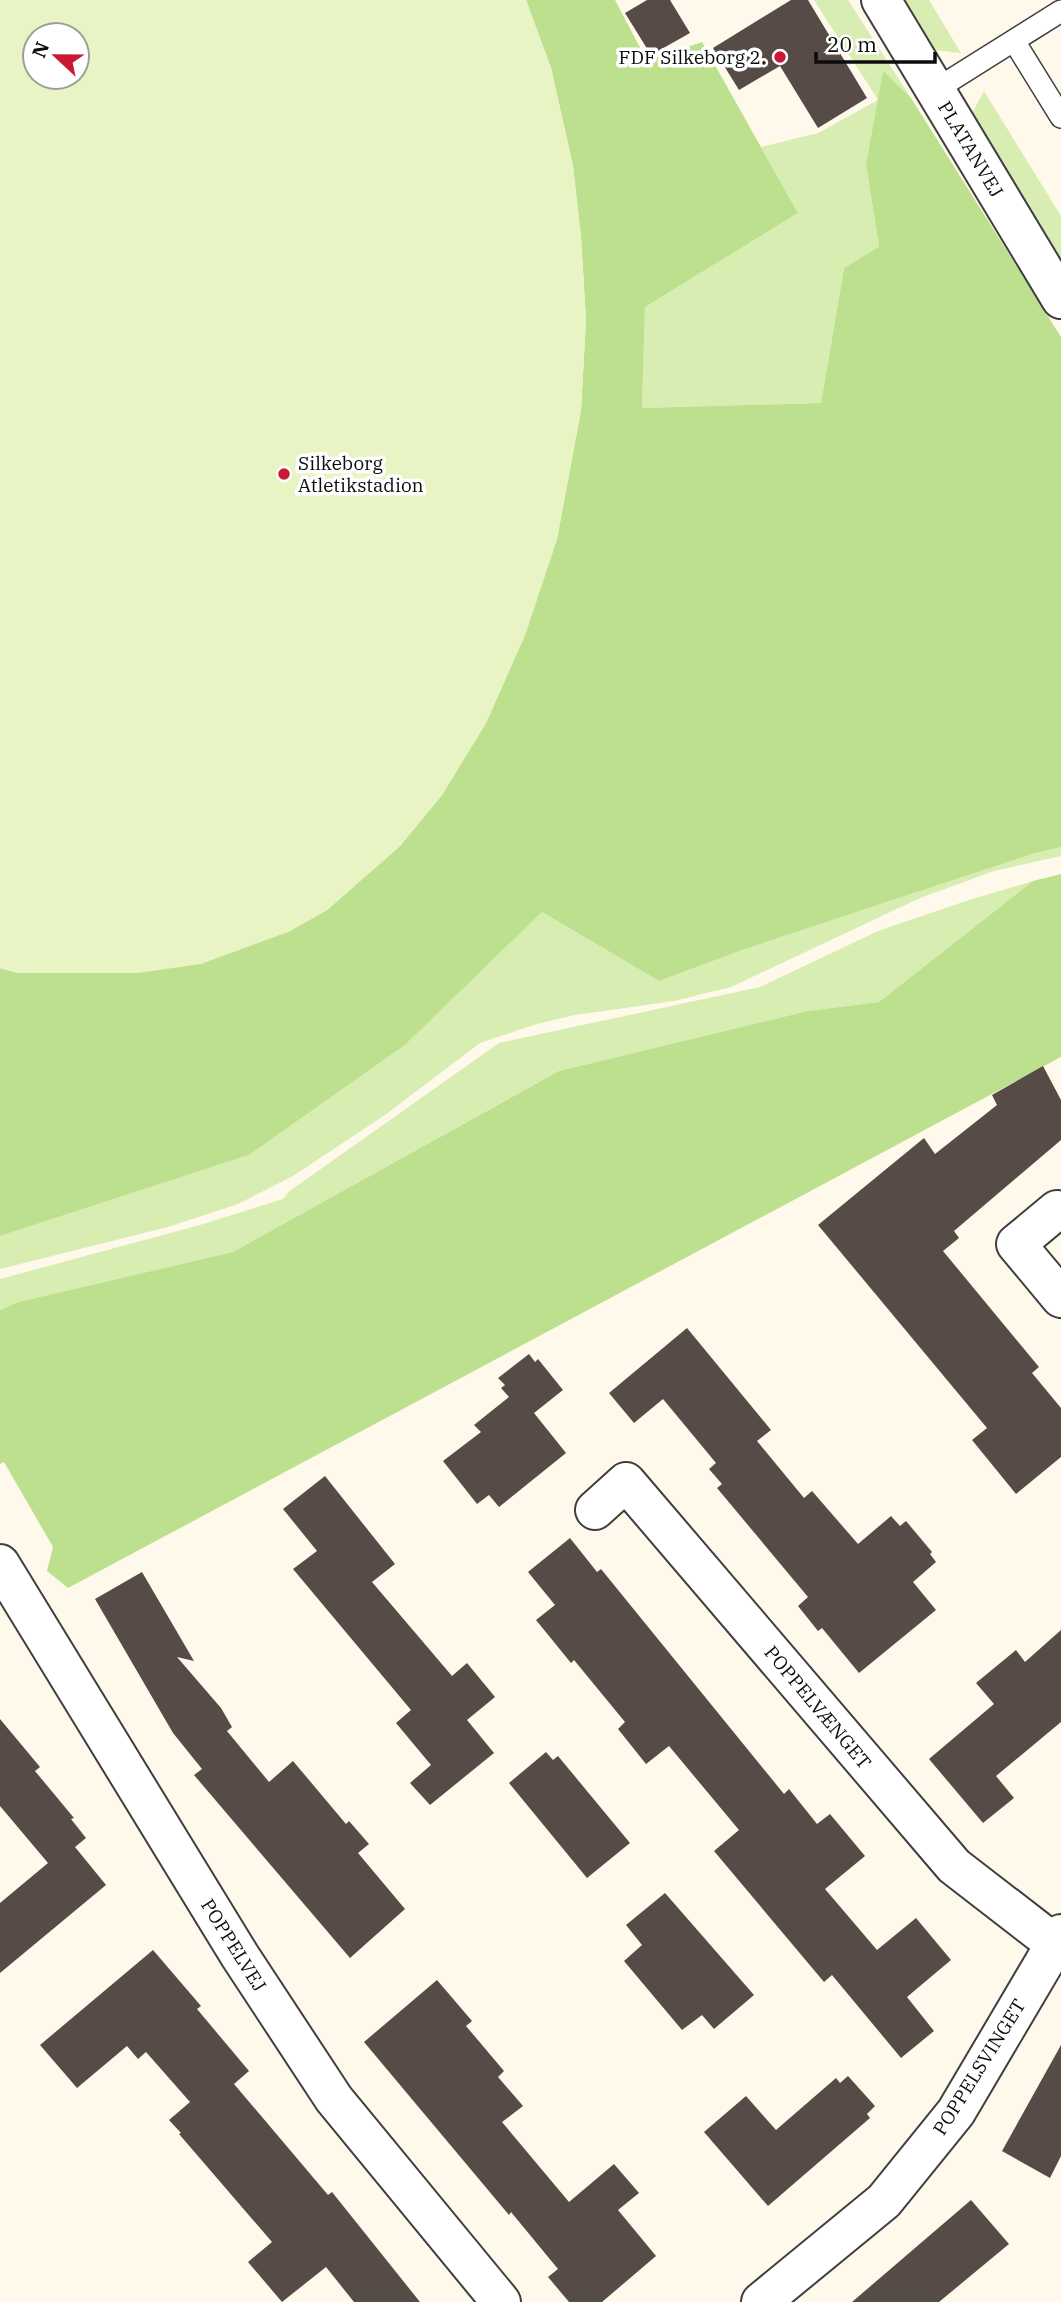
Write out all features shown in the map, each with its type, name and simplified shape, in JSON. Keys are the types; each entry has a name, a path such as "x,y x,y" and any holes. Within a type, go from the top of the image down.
{"street":[{"name":"PLATANVEJ","path":"881,0 1061,299"},
{"path":"1056,1210 1016,1244 1061,1298"},
{"name":"POPPELVÆNGET","path":"594,1510 626,1482 954,1866 1058,1939"},
{"name":"POPPELVEJ","path":"0,1564 240,1956 334,2099 501,2302"},
{"name":"POPPELSVINGET","path":"761,2302 884,2201 956,2112 1058,1939"}],"lane":[{"path":"935,90 1061,11"},
{"path":"1014,41 1061,117"}],"green space":[{"name":"Silkeborg Atletikstadion","path":"0,0 526,0 551,68 573,166 586,320 581,410 557,539 525,635 486,723 442,795 400,846 327,910 288,932 201,964 138,973 18,973 0,968"},
{"path":"526,0 615,0 647,61 702,42 798,213 645,307 642,408 821,403 844,268 879,247 866,164 883,71 911,98 1061,337 1061,847 1032,854 745,949 659,981 542,912 405,1045 249,1155 0,1236 0,968 18,973 138,973 288,932 327,910 400,846 442,795 486,723 525,635 557,539 581,410 586,320 573,166 551,68"},
{"path":"814,0 848,0 911,98 883,72 878,100"},
{"path":"904,0 929,0 961,53 933,50"},
{"path":"984,91 1061,216 1061,262 971,115"},
{"path":"878,100 866,164 879,248 844,268 821,403 642,408 645,307 798,213 761,147 818,133"},
{"path":"1061,847 1061,856 994,871 920,898 731,987 674,1001 575,1015 537,1024 480,1043 385,1115 293,1176 238,1204 168,1227 0,1269 0,1236 249,1155 405,1045 542,912 659,981 745,949 1032,854"},
{"path":"1061,874 1061,1057 68,1588 47,1571 53,1547 4,1462 0,1464 0,1310 18,1302 233,1252 559,1071 808,1011 879,1002 1033,881"},
{"path":"1033,881 879,1002 808,1011 559,1071 233,1252 18,1302 0,1310 0,1279 200,1225 283,1199 291,1190 499,1043 760,987 878,931"}],"building":[{"path":"647,0 670,0 690,33 651,55 625,13"},
{"name":"FDF Silkeborg 2.","path":"791,0 808,0 867,98 818,128 780,66 739,90 713,48"},
{"path":"1043,1066 1061,1100 1061,1140 954,1231 959,1238 943,1251 1039,1367 1032,1373 1061,1408 1061,1457 1016,1494 972,1440 987,1428 818,1225 924,1138 935,1154 997,1105 992,1095"},
{"path":"687,1328 771,1430 757,1441 804,1498 812,1491 858,1544 891,1516 900,1526 906,1521 932,1552 930,1554 936,1562 913,1582 936,1610 859,1673 822,1628 818,1631 798,1606 808,1597 717,1488 722,1484 709,1469 716,1463 663,1399 634,1423 609,1393"},
{"path":"529,1354 535,1362 538,1359 563,1390 534,1413 566,1453 499,1507 489,1495 477,1504 443,1461 481,1432 474,1425 509,1397 501,1388 505,1385 498,1378"},
{"path":"325,1476 395,1564 372,1582 452,1676 467,1663 495,1697 467,1720 494,1753 430,1805 410,1783 431,1765 396,1723 411,1710 293,1569 317,1551 283,1509"},
{"path":"570,1538 597,1572 601,1569 784,1794 789,1789 817,1824 830,1814 865,1856 825,1889 877,1950 916,1918 951,1960 907,1997 934,2031 901,2058 832,1975 824,1982 714,1851 739,1830 669,1746 646,1764 618,1729 625,1722 574,1660 571,1663 536,1620 555,1605 528,1572"},
{"path":"142,1572 194,1661 177,1657 221,1708 232,1727 227,1731 269,1782 293,1761 346,1824 349,1821 369,1844 358,1853 405,1909 350,1958 194,1775 202,1769 173,1733 95,1599"},
{"path":"1061,1630 1061,1722 996,1776 1014,1798 983,1823 929,1759 994,1704 976,1683 1016,1650 1025,1662"},
{"path":"0,1719 40,1767 35,1771 74,1818 71,1819 86,1838 75,1847 106,1885 0,1973 0,1903 48,1863 0,1806"},
{"path":"546,1752 553,1760 558,1756 630,1843 587,1878 509,1783"},
{"path":"665,1893 754,1995 714,2029 702,2015 682,2030 624,1961 642,1945 626,1925"},
{"path":"153,1950 201,2006 197,2009 249,2071 234,2084 328,2195 332,2192 420,2302 354,2302 326,2267 282,2302 248,2262 272,2242 169,2120 190,2102 146,2052 138,2059 127,2046 77,2088 40,2045"},
{"path":"437,1980 472,2021 466,2026 504,2071 498,2077 523,2106 502,2122 569,2202 614,2164 639,2193 618,2210 656,2256 602,2302 569,2302 548,2277 558,2269 511,2212 509,2215 364,2042"},
{"path":"1061,2045 1061,2156 1050,2178 1002,2151"},
{"path":"848,2076 875,2106 867,2114 870,2118 768,2206 704,2132 746,2096 776,2130 836,2078 840,2083"},
{"path":"971,2200 1009,2244 939,2302 852,2302"}],"place":[{"name":"FDF Silkeborg 2.","path":"780,57"},
{"name":"Silkeborg Atletikstadion","path":"284,474"}]}
